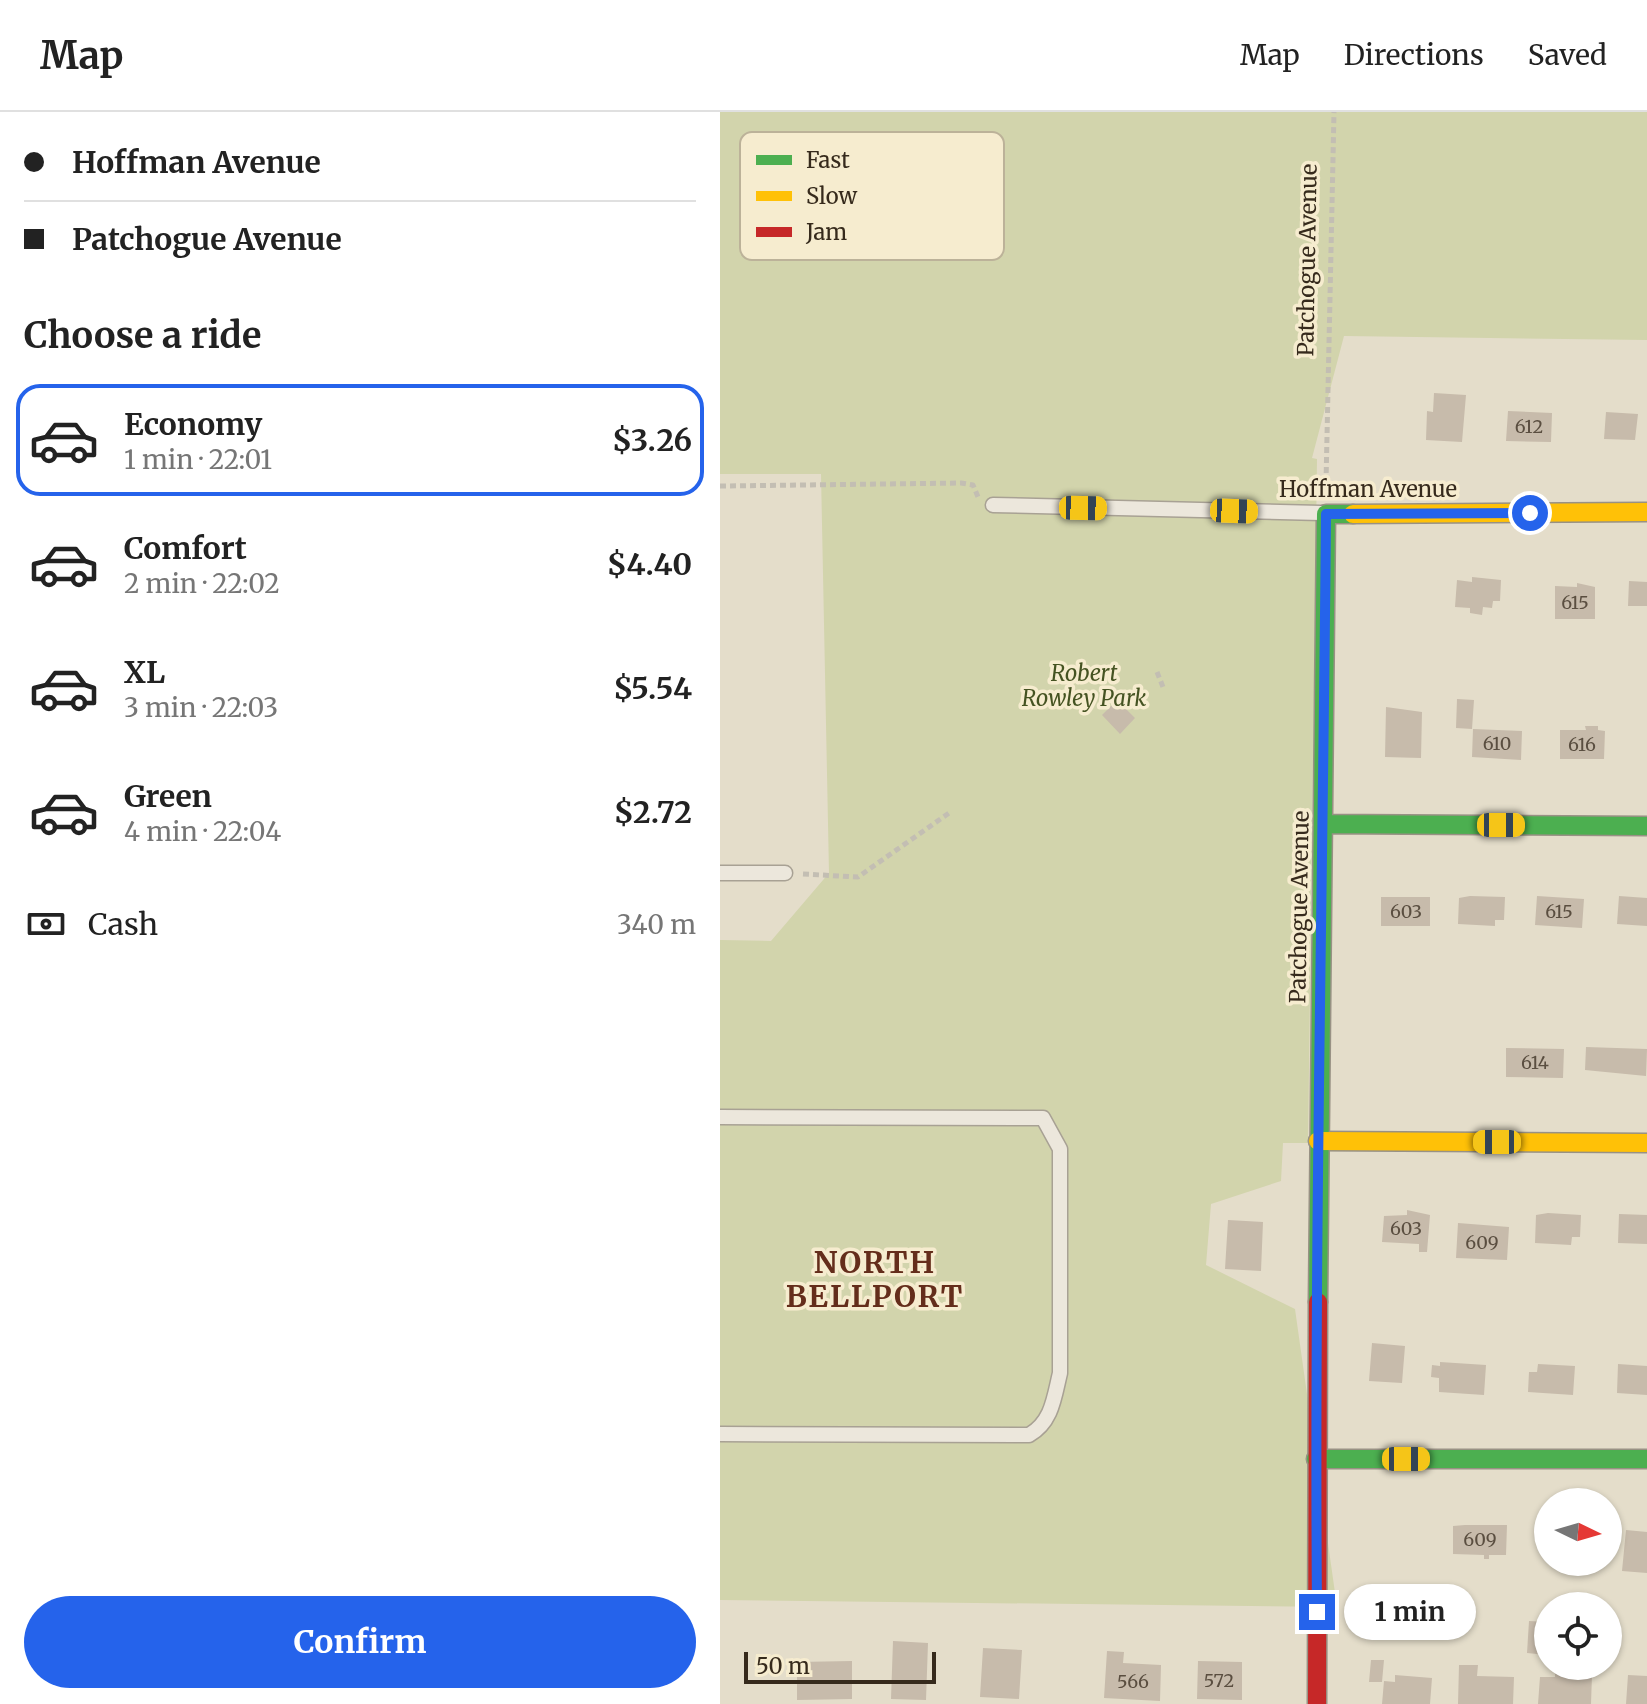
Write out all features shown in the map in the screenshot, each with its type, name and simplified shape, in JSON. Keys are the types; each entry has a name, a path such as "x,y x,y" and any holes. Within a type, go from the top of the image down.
{"street":[{"name":"Hoffman Avenue","path":"1326,514 1647,512"},
{"name":"Patchogue Avenue","path":"1317,1704 1318,1141 1325,824 1326,514"},
{"path":"1325,824 1647,826"},
{"path":"1318,1141 1647,1143"},
{"path":"1316,1459 1647,1459"}],"lane":[{"name":"Hoffman Avenue","path":"986,504 1326,514"},
{"path":"720,873 785,873"},
{"path":"720,1117 1043,1118 1060,1149 1060,1373 1052,1408 1042,1427 1029,1435 720,1434"}],"path":[{"name":"Patchogue Avenue","path":"1326,514 1334,112"},
{"path":"720,486 961,483 973,485 986,504"},
{"path":"1157,672 1163,687"},
{"path":"785,873 858,877 949,813"}],"green space":[{"name":"Robert Rowley Park","path":"720,112 1647,112 1647,340 1344,336 1312,458 1317,459 1308,1143 1283,1143 1281,1181 1211,1204 1206,1265 1295,1309 1337,1607 720,1600 720,940 771,941 829,873 821,474 720,474"}],"building":[{"path":"1434,393 1466,395 1462,442 1426,440 1427,411 1433,412"},
{"path":"1508,411 1552,413 1551,442 1506,441"},
{"path":"1606,412 1638,414 1635,440 1604,439"},
{"path":"1472,577 1501,580 1500,601 1493,601 1492,608 1483,607 1482,615 1470,613 1470,608 1455,607 1457,580 1472,582"},
{"path":"1629,581 1647,582 1647,606 1628,606"},
{"path":"1577,583 1595,587 1595,619 1555,619 1555,586 1577,587"},
{"path":"1457,699 1474,700 1472,729 1456,728"},
{"path":"1117,700 1135,718 1120,734 1102,715"},
{"path":"1386,707 1422,712 1421,758 1385,757"},
{"path":"1585,726 1598,726 1598,730 1605,731 1604,759 1560,759 1560,730 1586,730"},
{"path":"1473,729 1522,731 1521,760 1472,757"},
{"path":"1537,896 1584,899 1582,928 1535,925"},
{"path":"1619,896 1647,898 1647,926 1617,924"},
{"path":"1381,897 1430,897 1430,926 1381,926"},
{"path":"1505,897 1504,920 1495,920 1495,926 1458,924 1459,898"},
{"path":"1586,1047 1647,1049 1646,1076 1585,1070"},
{"path":"1506,1048 1564,1049 1563,1078 1506,1077"},
{"path":"1407,1210 1430,1215 1427,1252 1419,1252 1419,1244 1382,1242 1384,1216 1407,1215"},
{"path":"1619,1214 1647,1215 1647,1244 1618,1243"},
{"path":"1536,1215 1581,1215 1580,1237 1572,1237 1571,1245 1535,1243"},
{"path":"1228,1220 1263,1222 1261,1271 1225,1269"},
{"path":"1458,1223 1509,1227 1507,1260 1456,1258"},
{"path":"1372,1343 1405,1346 1402,1383 1369,1381"},
{"path":"1440,1362 1486,1365 1484,1395 1439,1392 1439,1378 1431,1377 1432,1365 1440,1366"},
{"path":"1538,1364 1575,1366 1573,1395 1528,1392 1529,1372 1537,1372"},
{"path":"1618,1364 1647,1366 1647,1395 1617,1393"},
{"path":"1507,1525 1506,1555 1489,1555 1489,1559 1484,1559 1484,1555 1453,1554 1453,1526"},
{"path":"1626,1530 1647,1532 1647,1573 1622,1571"},
{"path":"1529,1621 1534,1621 1534,1654 1527,1653"},
{"path":"893,1641 928,1643 926,1700 891,1699"},
{"path":"983,1648 1022,1650 1019,1699 980,1697"},
{"path":"1107,1651 1124,1652 1123,1663 1161,1665 1160,1701 1104,1698"},
{"path":"1371,1660 1384,1660 1382,1682 1369,1682"},
{"path":"852,1661 852,1699 797,1700 797,1662"},
{"path":"1198,1661 1242,1662 1242,1700 1197,1699"},
{"path":"1459,1665 1478,1665 1477,1676 1514,1677 1513,1704 1458,1704"},
{"path":"1395,1675 1432,1678 1430,1704 1382,1704 1384,1681 1395,1682"},
{"path":"1628,1675 1647,1676 1647,1704 1626,1704"},
{"path":"1540,1680 1592,1680 1591,1704 1538,1704"}],"traffic: fast":[{"path":"1318,1302 1326,514 1353,514"},
{"path":"1325,824 1647,826"},
{"path":"1316,1459 1647,1459"}],"traffic: slow":[{"path":"1353,514 1647,512"},
{"path":"1318,1141 1647,1143"}],"traffic: jam":[{"path":"1317,1704 1318,1302"}],"district":[{"name":"NORTH BELLPORT","path":"875,1280"}],"route":[{"path":"1317,1612 1318,1141 1325,824 1326,514 1530,513"}]}
